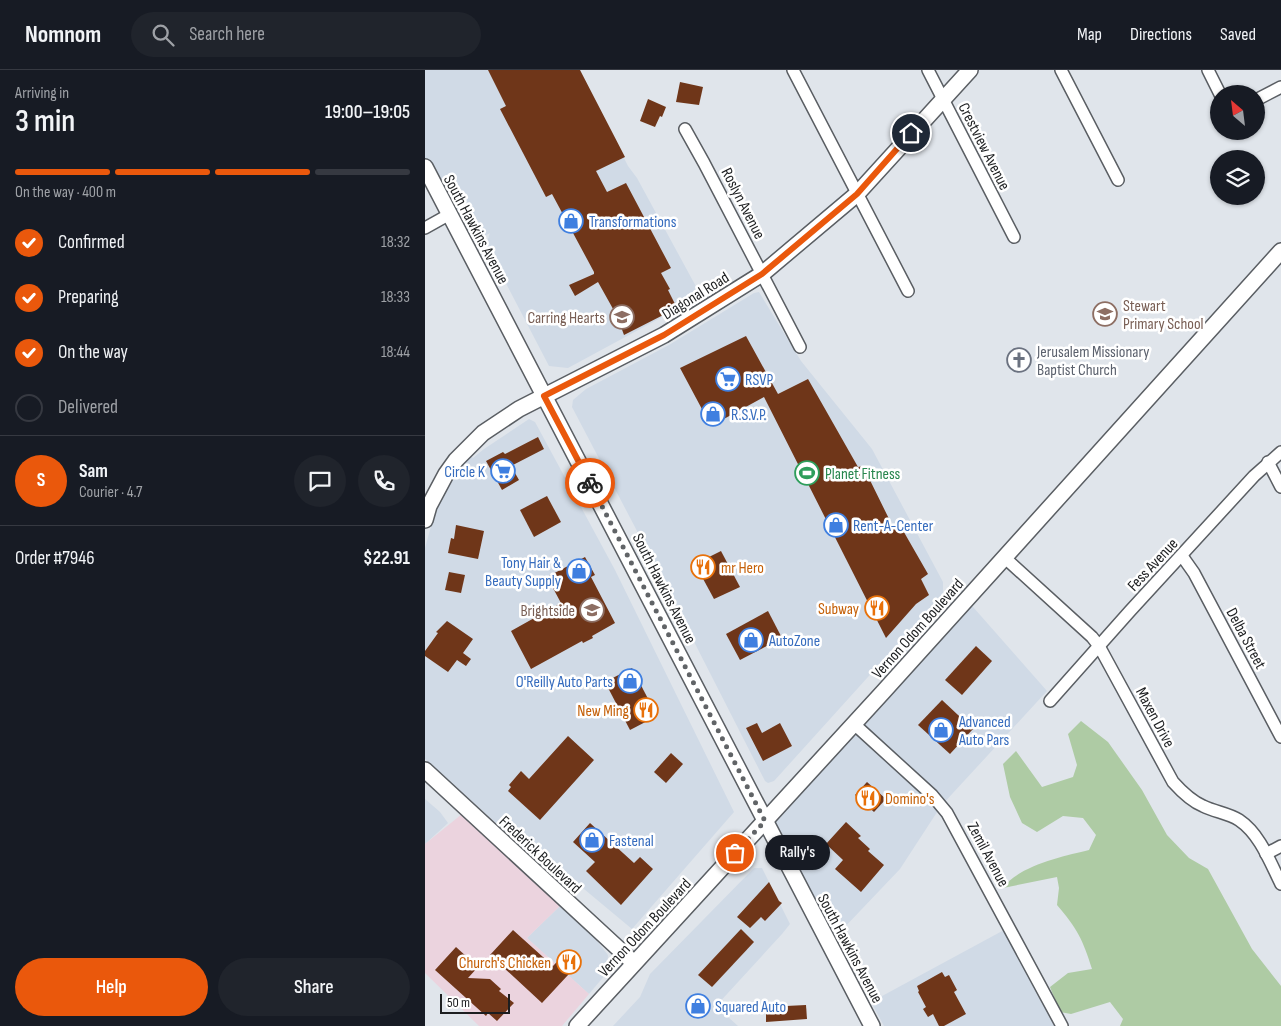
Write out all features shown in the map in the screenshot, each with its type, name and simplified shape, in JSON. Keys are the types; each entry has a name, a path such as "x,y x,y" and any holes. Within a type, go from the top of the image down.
{"street":[{"path":"793,70 908,291"},
{"name":"Crestview Avenue","path":"928,70 1014,237"},
{"name":"Diagonal Road","path":"425,520 437,487 456,460 499,421 664,335 762,274 857,194 970,70"},
{"path":"1061,70 1119,180"},
{"path":"1208,70 1216,85"},
{"path":"1265,95 1281,87"},
{"name":"Roslyn Avenue","path":"685,129 800,347"},
{"name":"South Hawkins Avenue","path":"425,167 872,1026"},
{"path":"425,228 449,214"},
{"name":"Vernon Odom Boulevard","path":"577,1026 1281,251"},
{"name":"Fess Avenue","path":"1050,702 1268,462 1281,452"},
{"path":"1268,462 1281,487"},
{"name":"Delba Street","path":"1182,556 1194,573 1281,737"},
{"name":"Maxen Drive","path":"1004,558 1099,646 1173,782 1187,796 1203,806 1229,815 1246,826 1254,834 1281,884"},
{"name":"Zemil Avenue","path":"853,724 932,795 947,813 1062,1026"},
{"name":"Frederick Boulevard","path":"425,770 634,963"},
{"path":"1265,854 1281,846"}],"shaded area":[{"path":"425,70 580,70 628,166 637,178 699,292 677,309 568,368 549,366 486,245 490,233 466,246 425,167"},
{"path":"759,292 801,361 872,449 943,582 943,594 774,781 768,783 765,781 572,407 573,400 586,389 669,345 754,293"},
{"path":"529,419 535,422 615,570 734,812 632,929 578,884 573,888 547,861 529,853 425,759 425,548 438,501 468,453 473,458"},
{"path":"966,599 1047,691 941,806 900,869 841,931 827,940 765,821"},
{"path":"425,799 440,812 448,823 425,844"},
{"path":"462,814 561,905 527,938 589,994 562,1026 479,1026 425,973 425,844"},
{"path":"754,868 762,868 790,924 716,1006 738,1026 613,1026 640,997 650,974"},
{"path":"561,905 597,941 608,955 605,975 589,994 527,938"},
{"path":"1004,930 1056,1026 884,1026 871,1002"}],"green space":[{"path":"1081,721 1108,742 1142,790 1167,835 1189,858 1208,869 1252,949 1281,986 1281,1026 1120,1026 1123,1019 1110,1002 1071,1014 1060,1012 1050,987 1068,973 1092,969 1079,935 1057,905 1059,888 1057,877 1003,888 1010,880 1030,868 1089,850 1096,835 1083,818 1063,816 1037,832 1022,823 1010,797 1003,764 1016,751 1042,787 1073,777 1077,765 1068,734"}],"building":[{"path":"488,70 580,70 625,157 596,171 607,192 626,183 671,268 661,273 670,289 668,290 677,308 624,335 617,316 598,282 575,296 569,285 594,274 594,272 552,194 546,197 500,109 506,106"},
{"path":"680,82 703,87 699,105 676,102"},
{"path":"648,99 666,107 655,127 640,121"},
{"path":"746,336 778,394 808,379 858,467 863,466 894,529 901,527 928,574 921,579 929,595 916,604 886,638 764,397 711,426 680,368"},
{"path":"538,437 544,449 511,466 519,480 502,490 486,461 503,452 505,454"},
{"path":"547,496 561,522 534,537 520,510"},
{"path":"456,525 484,531 478,559 448,553 451,538 454,539"},
{"path":"721,551 740,587 714,599 695,564"},
{"path":"585,557 595,575 591,577 615,623 592,636 593,638 583,643 582,641 531,669 511,631 561,603 547,577"},
{"path":"449,572 465,575 461,593 445,590"},
{"path":"768,611 782,638 740,660 726,634"},
{"path":"447,621 473,639 463,653 471,659 466,666 457,660 448,672 425,656 425,651 438,633 436,632"},
{"path":"976,646 992,661 962,695 945,680"},
{"path":"632,668 657,716 630,730 605,682"},
{"path":"942,700 973,729 950,754 918,725"},
{"path":"757,723 762,733 780,723 792,746 763,761 746,728"},
{"path":"568,736 594,760 540,820 508,791 511,787 509,785 521,771 529,779"},
{"path":"671,753 683,764 666,783 654,772"},
{"path":"867,782 886,799 874,812 855,795"},
{"path":"846,822 861,836 858,838 870,849 868,851 884,865 861,892 835,869 843,860 826,844"},
{"path":"590,823 634,863 640,857 653,869 621,905 586,871 595,862 573,842"},
{"path":"769,882 782,903 765,921 761,917 750,928 737,917"},
{"path":"741,929 754,942 712,987 698,975"},
{"path":"513,930 553,966 568,950 581,961 542,1003 490,955"},
{"path":"456,947 478,967 468,978 490,979 501,989 499,991 514,1003 497,1021 488,1013 486,1016 435,970"},
{"path":"942,972 945,977 949,975 957,990 954,992 966,1014 944,1026 939,1026 933,1014 928,1017 923,1009 926,1007 917,986"},
{"path":"806,1005 807,1019 766,1022 766,1007"}],"way so far":[{"path":"590,483 765,821 735,853"}],"place":[{"name":"Transformations","path":"571,221"},
{"name":"Stewart Primary School","path":"1105,314"},
{"name":"Carring Hearts","path":"622,317"},
{"name":"Jerusalem Missionary Baptist Church","path":"1019,360"},
{"name":"RSVP","path":"728,379"},
{"name":"R.S.V.P.","path":"713,414"},
{"name":"Circle K","path":"503,471"},
{"name":"Planet Fitness","path":"807,473"},
{"name":"Rent-A-Center","path":"836,525"},
{"name":"mr Hero","path":"703,567"},
{"name":"Tony Hair & Beauty Supply","path":"579,571"},
{"name":"Subway","path":"877,608"},
{"name":"Brightside","path":"592,610"},
{"name":"AutoZone","path":"751,640"},
{"name":"O'Reilly Auto Parts","path":"630,681"},
{"name":"New Ming","path":"646,710"},
{"name":"Advanced Auto Pars","path":"941,730"},
{"name":"Domino's","path":"868,798"},
{"name":"Fastenal","path":"592,840"},
{"name":"Rally's","path":"735,853"},
{"name":"Church's Chicken","path":"569,962"},
{"name":"Squared Auto","path":"698,1006"}],"route":[{"path":"590,483 544,396 664,335 751,282 857,194 911,133"}]}
